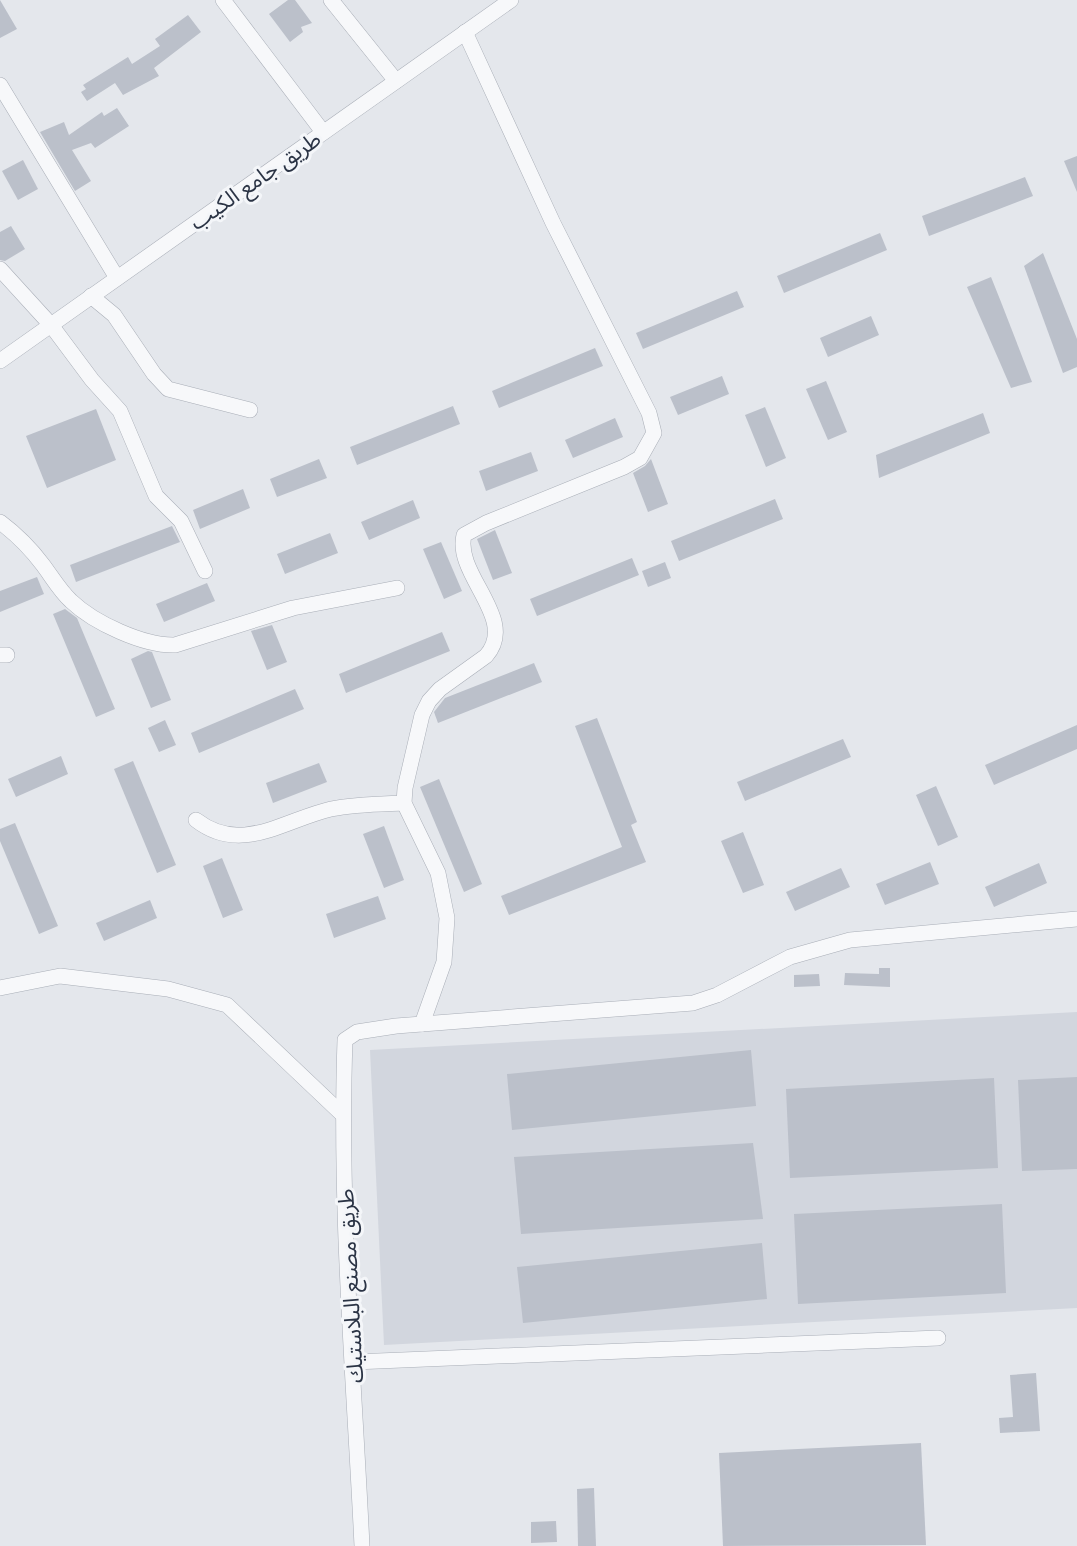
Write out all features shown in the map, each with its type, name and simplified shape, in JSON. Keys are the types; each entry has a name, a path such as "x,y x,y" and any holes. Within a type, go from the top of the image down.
{"street":[{"path":"223,0 323,132"},
{"path":"331,0 396,81"},
{"name":"طريق جامع الكيب","path":"0,361 511,0"},
{"path":"465,32 553,223 649,414 654,433 640,458 624,467 486,523 464,535 462,544 465,557 493,619 496,639 486,656 440,689 429,700 422,715 407,777 404,803 438,873 447,918 444,962 422,1024 693,1003 717,994 790,957 850,940 1077,919"},
{"path":"0,85 117,278"},
{"path":"0,269 51,325 92,380 120,411 156,496 181,521 205,571"},
{"path":"91,296 114,315 154,374 168,389 250,410"},
{"path":"0,522 29,549 78,607 137,640 159,645 175,645 293,608 397,588"},
{"path":"196,820 216,833 237,837 272,829 329,810 404,803"},
{"path":"0,987 60,976 168,989 227,1005 342,1114"},
{"name":"طريق مصنع البلاستيك","path":"362,1546 342,1114 345,1040 357,1032 422,1024"},
{"path":"354,1362 938,1338"}],"shaded area":[{"path":"1077,1012 1077,1308 384,1345 370,1050"}],"building":[{"path":"0,0 17,29 0,38"},
{"path":"288,0 295,0 312,23 301,27 303,32 290,42 269,14"},
{"path":"188,15 201,32 154,68 159,76 123,95 115,83 87,101 81,92 86,89 83,85 128,57 132,64 160,46 155,39"},
{"path":"117,108 129,126 95,148 91,143 72,150 91,181 75,191 40,132 64,122 69,135 102,112 104,116"},
{"path":"1077,156 1077,192 1064,161"},
{"path":"23,160 38,189 18,200 2,171"},
{"path":"1025,177 1033,196 929,236 922,216"},
{"path":"11,226 25,249 5,261 0,260 0,232"},
{"path":"880,233 887,250 784,293 777,276"},
{"path":"1043,253 1077,339 1077,367 1063,373 1024,266"},
{"path":"991,277 1032,382 1011,388 967,287"},
{"path":"737,291 744,307 643,349 636,333"},
{"path":"871,316 879,335 828,357 820,338"},
{"path":"595,348 603,366 499,408 492,391"},
{"path":"722,376 729,394 678,415 670,397"},
{"path":"826,381 847,432 828,440 806,389"},
{"path":"453,406 460,424 357,465 350,447"},
{"path":"765,407 786,458 766,467 745,415"},
{"path":"96,409 116,460 47,488 26,436"},
{"path":"983,413 990,433 879,478 876,455"},
{"path":"615,418 623,437 573,458 565,440"},
{"path":"531,452 538,471 486,491 479,471"},
{"path":"319,459 327,478 277,497 270,479"},
{"path":"651,459 668,504 648,512 633,473 645,466"},
{"path":"243,489 250,508 200,529 193,510"},
{"path":"775,499 783,519 679,561 671,541"},
{"path":"413,500 420,518 369,540 361,522"},
{"path":"172,526 180,542 76,582 70,565"},
{"path":"495,530 512,573 493,580 477,539"},
{"path":"330,533 338,553 285,574 277,554"},
{"path":"441,542 462,591 444,599 423,549"},
{"path":"632,558 639,575 537,616 530,599"},
{"path":"665,562 671,578 648,587 642,571"},
{"path":"37,577 44,594 0,612 0,591"},
{"path":"207,583 215,601 164,622 156,604"},
{"path":"65,609 77,618 115,709 96,717 53,614"},
{"path":"272,625 287,662 267,670 251,631"},
{"path":"442,632 450,651 346,693 339,674"},
{"path":"148,651 152,652 171,700 151,708 131,659"},
{"path":"534,663 542,682 438,723 434,712 445,698"},
{"path":"295,689 304,709 199,753 191,733"},
{"path":"597,718 637,822 631,825 646,862 509,915 501,896 622,847 575,726"},
{"path":"165,720 176,745 159,752 148,728"},
{"path":"1077,725 1077,749 994,785 985,765"},
{"path":"843,739 851,757 745,801 737,782"},
{"path":"61,756 68,774 16,797 8,779"},
{"path":"133,761 176,865 157,873 114,769"},
{"path":"319,763 327,782 273,803 266,783"},
{"path":"439,779 482,884 464,892 420,787"},
{"path":"936,786 958,837 938,846 916,795"},
{"path":"15,823 58,926 39,934 0,841 0,829"},
{"path":"384,826 404,880 384,888 363,834"},
{"path":"743,832 764,885 743,893 721,841"},
{"path":"222,858 243,910 223,918 203,866"},
{"path":"930,862 939,884 885,905 876,884"},
{"path":"1039,863 1047,883 994,907 985,887"},
{"path":"841,868 850,887 795,911 786,892"},
{"path":"378,896 386,919 334,938 326,914"},
{"path":"150,900 157,918 104,941 96,923"},
{"path":"879,968 890,968 890,987 844,985 845,973 879,974"},
{"path":"819,974 820,986 794,987 794,975"},
{"path":"751,1050 756,1106 512,1130 507,1074"},
{"path":"1077,1077 1077,1169 1022,1171 1018,1080"},
{"path":"994,1078 998,1168 790,1178 786,1089"},
{"path":"753,1143 763,1219 521,1234 514,1157"},
{"path":"1002,1204 1006,1293 798,1304 794,1214"},
{"path":"762,1243 767,1299 523,1323 517,1267"},
{"path":"1036,1373 1040,1431 1000,1433 999,1418 1013,1417 1010,1375"},
{"path":"921,1443 926,1545 723,1546 719,1453"},
{"path":"594,1488 596,1546 578,1546 577,1489"},
{"path":"556,1521 557,1542 531,1543 531,1522"}]}
